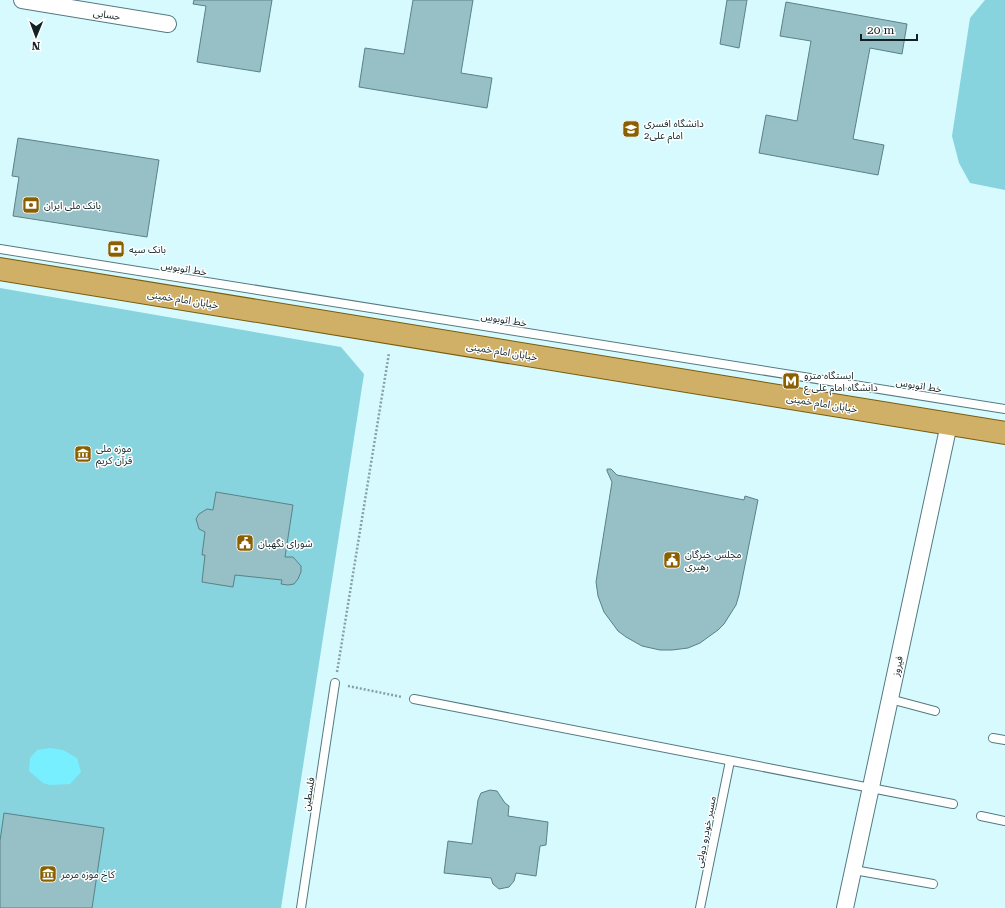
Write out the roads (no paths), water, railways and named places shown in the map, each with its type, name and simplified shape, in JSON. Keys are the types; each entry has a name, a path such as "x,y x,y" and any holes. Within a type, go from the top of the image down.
{"main road":[{"name":"خیابان امام خمینی","path":"0,269 1005,433"}],"street":[{"name":"حسابی","path":"22,0 168,24"},
{"name":"فیروز","path":"845,908 949,424"}],"lane":[{"name":"خط اتوبوس","path":"0,249 1005,409"},
{"name":"فلسطین","path":"301,908 335,683"},
{"path":"414,699 953,804"},
{"path":"890,699 935,711"},
{"path":"993,738 1005,740"},
{"name":"مسیر خودرو دولتی","path":"703,907 730,761"},
{"path":"981,816 1005,821"},
{"path":"854,870 933,884"}],"place":[{"name":"دانشگاه افسری امام علی2","path":"631,129"},
{"name":"بانک ملی ایران","path":"31,205"},
{"name":"بانک سپه","path":"116,249"},
{"name":"ایستگاه مترو دانشگاه امام علی ع","path":"791,381"},
{"name":"موزه ملی قرآن کریم","path":"83,454"},
{"name":"شورای نگهبان","path":"245,543"},
{"name":"مجلس خبرگان رهبری","path":"672,560"},
{"name":"کاخ موزه مرمر","path":"48,874"}]}
